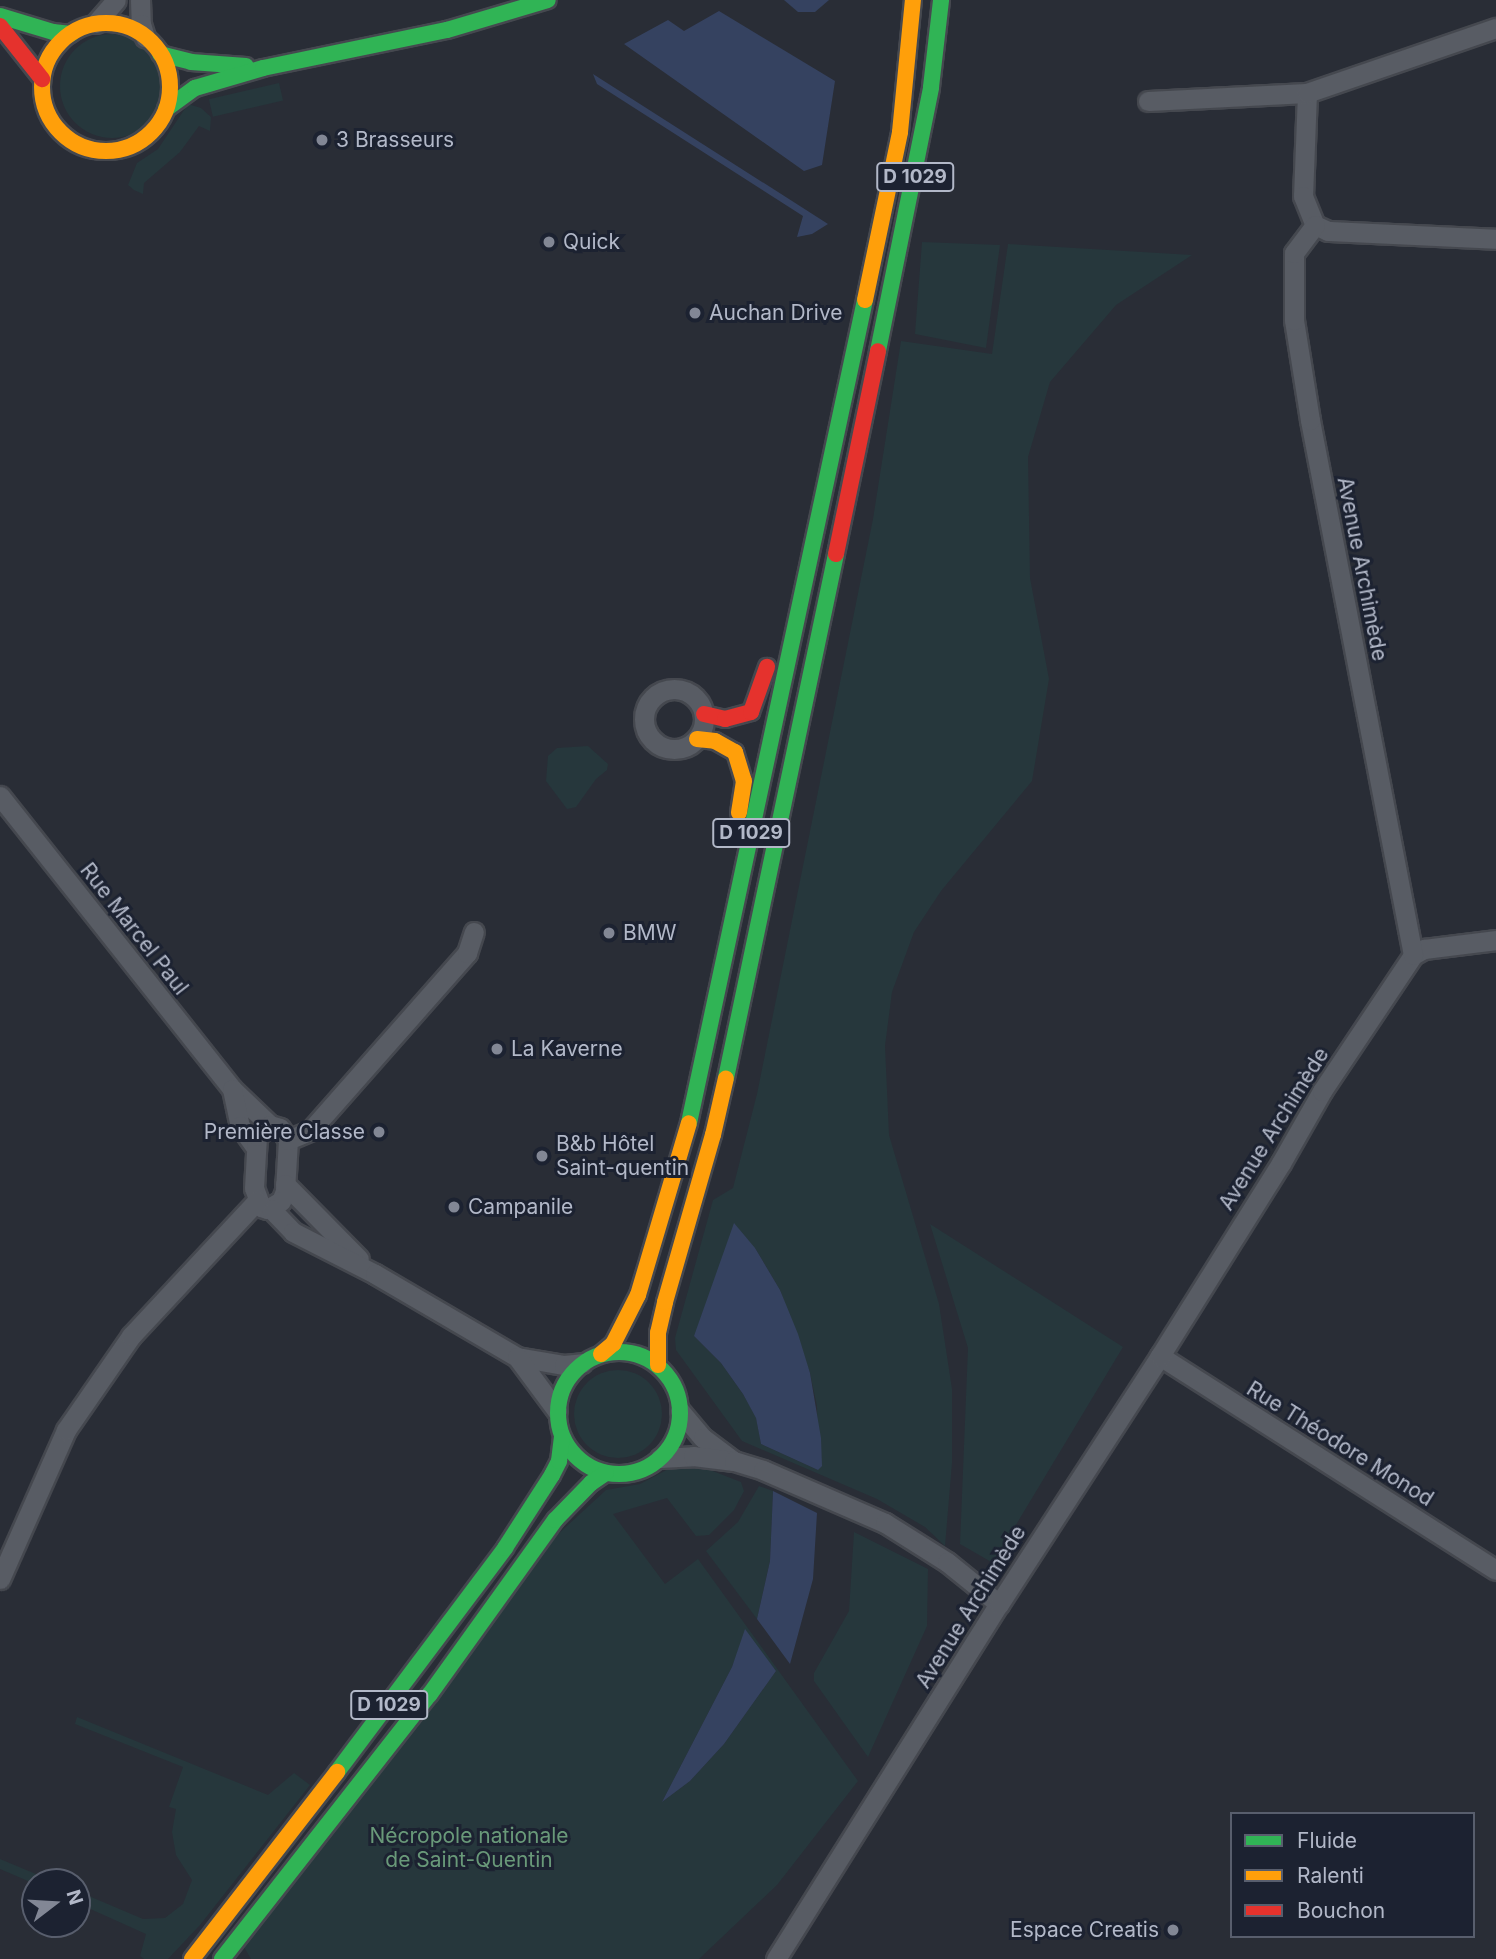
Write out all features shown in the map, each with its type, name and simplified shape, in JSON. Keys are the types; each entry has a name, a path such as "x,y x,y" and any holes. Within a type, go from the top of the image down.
{"main road":[{"path":"166,109 168,71 160,54 145,37 125,26 96,23 71,34 57,46 47,61 43,95 54,124 65,136 87,148 106,151 132,146 146,137 166,109 195,88 263,68 447,30 548,0"},
{"name":"D 1029","path":"601,1354 613,1343 638,1296 680,1160 701,1074 900,132 913,0"},
{"name":"D 1029","path":"658,1365 658,1334 665,1302 713,1135 752,963 915,173 941,0"},
{"path":"0,16 53,32 71,34"},
{"path":"0,26 43,79"},
{"path":"160,54 191,62 263,68"},
{"path":"781,613 847,375"},
{"path":"704,714 725,719 751,712 756,705 771,652"},
{"path":"697,739 715,741 735,752 744,781 701,1074"},
{"path":"631,1352 658,1365 674,1386 680,1411 675,1437 660,1458 635,1472 606,1473 584,1464 562,1437 557,1411 569,1376 582,1363 601,1354 631,1352"},
{"name":"D 1029","path":"192,1959 410,1678 513,1536 559,1461 562,1437"},
{"name":"D 1029","path":"222,1959 430,1694 555,1520 591,1483 606,1473"}],"street":[{"path":"96,23 116,0"},
{"path":"141,0 141,24 145,37"},
{"path":"930,87 941,60 954,0"},
{"path":"1148,102 1307,93 1496,28"},
{"path":"1307,93 1303,196 1315,225 1328,230 1496,239"},
{"name":"Avenue Archimède","path":"776,1959 999,1604 1160,1356 1322,1091 1413,955 1312,433 1294,320 1294,253 1315,225"},
{"path":"673,689 682,690 696,698 704,714 705,723 697,739 682,749 673,750 655,744 644,726 645,709 656,694 673,689"},
{"name":"Rue Marcel Paul","path":"0,796 232,1089 270,1125 280,1128 288,1140"},
{"path":"0,1579 66,1430 131,1336 264,1205 281,1201 288,1140 311,1130 467,953 474,932"},
{"path":"1413,955 1424,949 1496,940"},
{"path":"232,1089 240,1126 256,1147"},
{"path":"270,1125 257,1136 254,1188 264,1205 293,1232 374,1274 517,1357 564,1365 582,1363"},
{"path":"285,1184 374,1274"},
{"name":"Rue Théodore Monod","path":"1160,1356 1496,1570"},
{"path":"517,1357 557,1411"},
{"path":"680,1411 703,1438 734,1461"},
{"path":"660,1458 693,1456 734,1461 763,1470 885,1523 947,1562 999,1604"}],"green space":[{"path":"112,34 132,38 149,49 160,66 164,86 160,106 149,123 132,134 112,138 92,134 75,123 64,106 60,86 64,66 75,49 92,38"},
{"path":"279,83 283,101 213,117 209,99"},
{"path":"188,104 201,108 211,117 210,131 199,126 180,152 144,183 143,194 134,190 128,185 137,163 158,149"},
{"path":"922,242 1000,245 986,348 915,334"},
{"path":"1008,244 1192,255 1116,305 1050,382 1028,457 1030,578 1049,679 1032,781 941,891 914,932 892,992 885,1046 889,1135 939,1304 952,1389 952,1463 945,1546 925,1527 877,1499 742,1441 676,1350 675,1338 713,1200 733,1188 757,1094 873,519 901,341 992,354","holes":["755,1248 780,1290 810,1373 817,1406 818,1470 761,1444 756,1417 743,1394 721,1363 694,1336"]},
{"path":"588,746 608,764 607,770 596,779 576,807 567,809 546,781 548,756 557,748"},
{"path":"930,1224 1123,1347 993,1563 960,1544 968,1348"},
{"path":"609,1370 627,1370 643,1377 655,1389 662,1405 662,1423 655,1439 643,1451 627,1458 609,1458 593,1451 581,1439 574,1423 574,1405 581,1389 593,1377"},
{"name":"Nécropole nationale de Saint-Quentin","path":"674,1466 710,1470 741,1482 744,1491 734,1510 709,1535 696,1536 667,1498 613,1514 665,1584 698,1559 858,1781 777,1885 699,1959 251,1959 244,1947 555,1537 606,1490 640,1484","holes":["745,1635 776,1671 724,1744 690,1781 662,1802 732,1667"]},
{"path":"759,1486 773,1491 770,1561 757,1619 706,1551 738,1522"},
{"path":"854,1532 928,1569 927,1626 868,1757 814,1681 814,1673 849,1611"},
{"path":"77,1717 268,1795 294,1773 310,1785 200,1925 168,1959 144,1959 140,1956 146,1934 91,1909 91,1897 143,1919 165,1918 183,1904 192,1880 176,1855 172,1832 176,1809 169,1807 183,1767 75,1724"},
{"path":"0,1859 22,1868 21,1878 0,1869"}],"water":[{"path":"784,0 829,0 815,12 798,12"},
{"path":"719,11 835,81 822,165 804,171 624,44 668,20 684,31"},
{"path":"593,74 828,224 812,234 797,237 803,216 597,84"},
{"path":"734,1223 755,1248 780,1290 798,1334 810,1373 821,1438 822,1466 818,1470 761,1444 756,1418 743,1394 721,1363 694,1336"},
{"path":"773,1491 817,1513 813,1579 790,1664 757,1619 770,1561"},
{"path":"745,1629 776,1671 724,1744 690,1781 662,1802 732,1667"}],"traffic: fast":[{"path":"166,109 195,88 263,68 447,30 548,0"},
{"path":"878,351 931,87 941,0"},
{"path":"0,16 53,32 71,34"},
{"path":"160,54 191,62 246,66"},
{"path":"689,1123 865,300"},
{"path":"726,1078 836,554"},
{"path":"619,1352 642,1356 662,1370 676,1390 680,1413 676,1436 662,1456 642,1470 619,1474 596,1470 576,1456 562,1436 558,1413 562,1390 576,1370 596,1356 619,1352"},
{"path":"337,1772 505,1548 552,1475 559,1461 562,1437"},
{"path":"222,1959 430,1694 555,1520 591,1483 606,1473"}],"traffic: slow":[{"path":"865,300 900,132 913,0"},
{"path":"106,23 130,28 151,42 165,63 170,87 165,111 151,132 130,146 106,151 82,146 61,132 47,111 42,87 47,63 61,42 82,28 106,23"},
{"path":"697,739 715,741 735,752 744,781 739,813"},
{"path":"658,1365 658,1333 665,1302 713,1135 726,1078"},
{"path":"601,1354 613,1344 638,1295 689,1123"},
{"path":"192,1959 337,1772"}],"traffic: jam":[{"path":"0,26 42,79"},
{"path":"836,554 878,351"},
{"path":"704,714 725,719 751,712 767,667"}],"place":[{"name":"3 Brasseurs","path":"322,140"},
{"name":"Quick","path":"549,242"},
{"name":"Auchan Drive","path":"695,313"},
{"name":"BMW","path":"609,933"},
{"name":"La Kaverne","path":"497,1049"},
{"name":"Première Classe","path":"379,1132"},
{"name":"B&b Hôtel Saint-quentin","path":"542,1156"},
{"name":"Campanile","path":"454,1207"},
{"name":"Espace Creatis","path":"1173,1930"}]}
